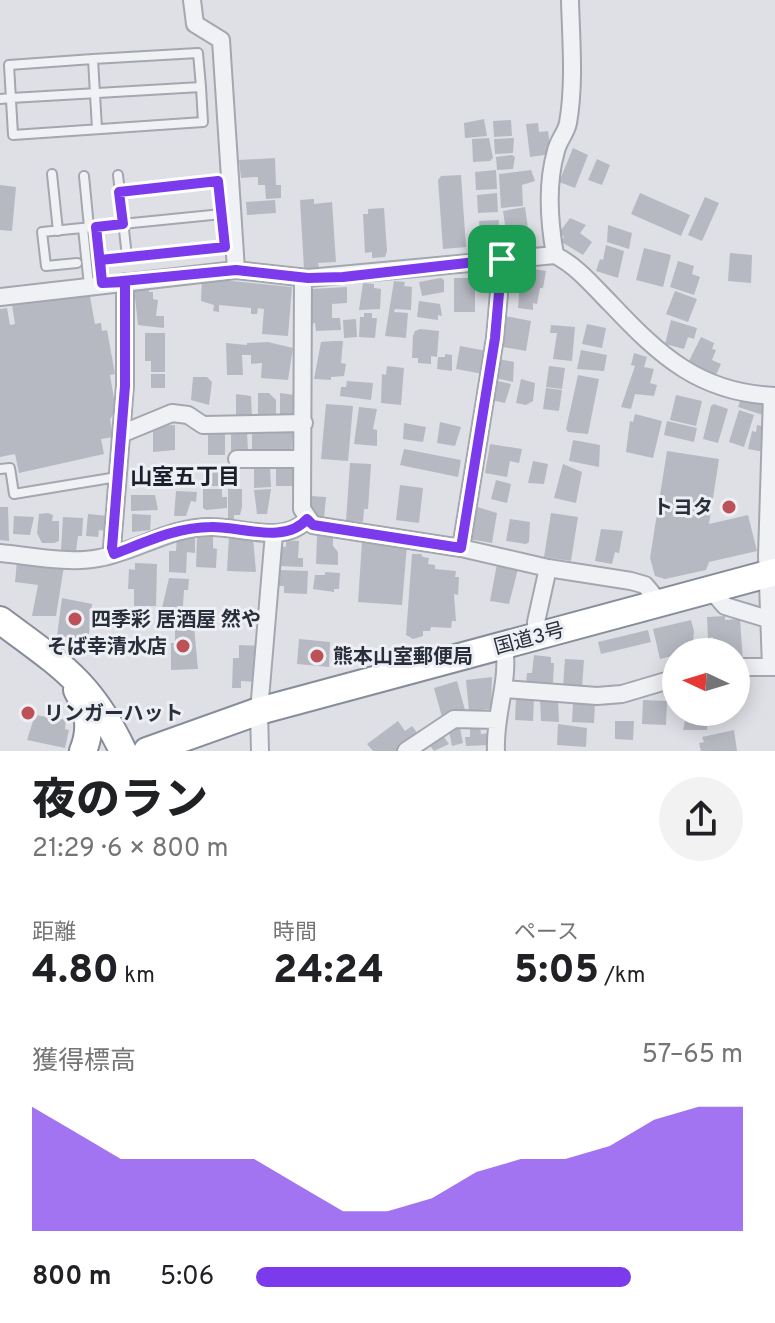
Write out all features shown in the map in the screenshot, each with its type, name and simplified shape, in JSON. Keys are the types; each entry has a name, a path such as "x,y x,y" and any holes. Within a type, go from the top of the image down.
{"highway":[{"name":"国道3号","path":"147,751 259,711 772,572"},
{"path":"0,620 79,681 105,714 123,751"},
{"path":"56,662 85,703 89,721 88,739 83,751"}],"street":[{"path":"192,0 195,24 221,40 236,270"},
{"path":"555,255 550,230 549,195 552,168 567,126 570,106 570,0"},
{"path":"0,297 236,270 303,278 343,277 555,255 572,264 636,331 681,370 733,388 774,396 772,572 768,619 773,667 750,667"},
{"path":"461,548 495,338 502,259"},
{"path":"303,278 302,509 313,525 461,548 548,568 645,585 660,603"},
{"path":"114,554 125,386 125,282"},
{"path":"121,434 172,413 188,415 203,425 304,423"},
{"path":"237,459 302,459"},
{"path":"0,553 97,559 185,529 212,527 274,533 301,527 307,519"},
{"path":"260,751 259,711 274,533"},
{"path":"536,636 536,622 548,568"},
{"path":"710,589 725,606 768,619"},
{"path":"496,751 497,720 505,689 504,645"},
{"path":"505,689 597,696 622,694 662,682"},
{"path":"406,751 454,719 497,720"}],"lane":[{"path":"198,53 203,122 13,135 9,65 93,59 198,53"},
{"path":"93,59 97,129"},
{"path":"0,99 201,87"},
{"path":"52,174 58,231"},
{"path":"118,175 127,257"},
{"path":"84,176 96,284"},
{"path":"100,260 225,247 218,181 119,192"},
{"path":"77,263 46,266 42,232 222,214"},
{"path":"90,227 100,260 96,284"},
{"path":"0,469 10,468 14,494 117,477"}],"building":[{"path":"484,119 487,136 465,138 464,123"},
{"path":"511,120 512,136 494,137 493,121"},
{"path":"538,123 539,132 548,131 551,154 530,157 526,124"},
{"path":"489,138 493,158 473,162 472,139"},
{"path":"514,138 513,153 495,154 494,139"},
{"path":"573,148 588,155 575,188 559,182"},
{"path":"496,157 515,157 513,169 497,170"},
{"path":"275,158 276,185 281,185 281,198 266,199 265,185 258,185 258,177 241,178 239,160"},
{"path":"597,159 610,165 602,185 588,180"},
{"path":"496,170 497,189 476,190 475,172"},
{"path":"531,170 535,181 522,185 523,206 501,208 499,174"},
{"path":"461,175 466,247 443,249 438,180 441,176"},
{"path":"0,185 16,187 12,231 0,230"},
{"path":"497,193 498,212 478,213 477,195"},
{"path":"640,193 690,215 681,236 631,214"},
{"path":"705,197 719,203 702,241 688,235"},
{"path":"314,199 314,204 332,202 336,262 318,263 319,268 304,269 300,200"},
{"path":"275,200 276,213 247,215 246,202"},
{"path":"525,207 530,243 525,244 526,250 509,252 503,211"},
{"path":"384,208 387,251 385,257 372,258 372,252 365,253 363,214 368,214 368,209"},
{"path":"570,218 586,225 580,233 592,242 583,255 560,241 564,237 559,233"},
{"path":"499,220 498,240 480,241 479,221"},
{"path":"608,225 632,233 629,249 607,242"},
{"path":"606,245 624,251 618,278 596,271 600,259 603,260"},
{"path":"644,248 671,255 663,287 636,280"},
{"path":"730,253 752,255 751,283 728,281"},
{"path":"678,261 694,266 692,274 700,277 694,295 670,287"},
{"path":"521,267 546,271 543,288 540,288 537,304 533,303 533,310 518,308"},
{"path":"202,278 292,287 288,336 262,334 264,309 258,308 257,314 251,314 251,308 219,305 219,312 213,311 214,305 201,301"},
{"path":"454,278 475,278 475,312 454,312"},
{"path":"444,280 444,292 422,296 419,282"},
{"path":"394,281 405,282 404,286 412,287 411,310 395,309 394,312 408,313 406,338 385,336"},
{"path":"363,283 374,284 374,288 381,289 380,309 359,310"},
{"path":"347,287 347,303 332,304 332,318 340,318 341,330 316,331 315,323 312,324 311,289"},
{"path":"134,288 149,288 149,292 153,292 153,299 158,300 156,316 164,316 164,328 138,325"},
{"path":"89,291 95,324 101,323 102,331 107,330 115,374 110,375 116,411 110,419 113,437 101,439 104,454 19,473 15,454 0,457 0,309 7,308 10,325 15,324 12,305"},
{"path":"675,291 697,299 688,322 666,314"},
{"path":"419,301 440,304 442,316 438,315 438,320 417,317"},
{"path":"364,313 372,313 372,318 377,318 375,338 359,337 360,317 364,317"},
{"path":"505,316 531,321 526,351 503,347"},
{"path":"356,319 357,337 344,338 343,320"},
{"path":"671,320 697,328 694,339 688,337 684,349 665,344"},
{"path":"587,324 606,328 602,348 582,344"},
{"path":"551,325 575,327 572,361 553,359 557,333 550,333"},
{"path":"420,329 439,331 437,357 431,356 431,364 418,363 418,358 412,358 413,336"},
{"path":"145,333 165,333 165,372 151,372 151,361 145,361"},
{"path":"701,337 714,343 712,349 716,350 712,360 721,364 716,375 688,363"},
{"path":"343,341 341,363 346,364 344,376 331,377 331,380 314,379 321,342"},
{"path":"268,342 293,348 288,380 261,378 262,363 251,364 251,355 242,355 243,375 227,375 226,343 247,345"},
{"path":"460,346 487,351 483,374 456,369"},
{"path":"581,350 607,355 604,371 577,369"},
{"path":"634,353 647,357 644,367 654,369 650,383 657,385 654,396 635,394 631,409 621,407 635,366 631,365"},
{"path":"445,354 452,355 452,371 437,369 438,357 445,357"},
{"path":"499,359 514,362 513,382 495,378"},
{"path":"387,366 404,368 401,405 381,403 382,374 386,375"},
{"path":"549,366 565,368 562,389 546,387"},
{"path":"151,374 165,374 165,388 151,388"},
{"path":"578,375 599,379 588,434 568,432 566,429"},
{"path":"193,377 207,377 212,382 209,405 191,400"},
{"path":"521,379 535,383 533,401 526,405 516,403"},
{"path":"494,380 511,384 505,403 491,400"},
{"path":"347,381 373,383 371,400 340,396 341,387 346,387"},
{"path":"546,388 562,390 559,411 543,409"},
{"path":"258,393 269,393 276,400 276,416 258,418"},
{"path":"280,393 295,395 297,415 280,418"},
{"path":"236,394 251,396 252,419 236,419"},
{"path":"676,395 702,401 696,426 670,420"},
{"path":"742,396 767,404 763,415 738,407"},
{"path":"326,404 353,406 348,461 321,459"},
{"path":"714,404 728,409 718,443 703,439"},
{"path":"359,407 377,409 373,429 377,430 377,446 354,444"},
{"path":"739,410 754,415 744,447 729,442"},
{"path":"635,414 662,421 653,458 626,452 630,421 633,422"},
{"path":"667,421 697,428 694,442 664,435"},
{"path":"440,422 461,427 455,446 437,443"},
{"path":"404,423 426,427 423,442 403,439"},
{"path":"175,425 175,450 153,452 153,426"},
{"path":"757,425 767,427 764,452 748,449 752,431 756,432"},
{"path":"293,431 291,454 275,454 275,449 252,453 252,432"},
{"path":"225,432 225,455 208,455 208,433"},
{"path":"231,432 247,432 248,451 231,451"},
{"path":"573,440 600,445 599,467 569,461"},
{"path":"490,444 522,449 519,463 510,461 507,477 485,473"},
{"path":"404,449 461,460 458,477 400,465"},
{"path":"667,451 719,459 709,524 748,515 757,551 709,562 706,570 665,579 655,576 650,558"},
{"path":"533,461 548,464 544,484 528,483"},
{"path":"350,463 371,464 368,509 364,509 363,522 346,521"},
{"path":"276,464 293,466 294,486 276,486"},
{"path":"563,464 582,472 576,503 554,498"},
{"path":"208,467 220,467 220,473 228,472 228,486 208,486"},
{"path":"270,467 271,487 254,488 254,468"},
{"path":"496,480 511,484 507,503 491,499"},
{"path":"400,485 423,488 419,523 396,520"},
{"path":"203,489 222,489 222,497 227,497 227,508 203,508"},
{"path":"228,489 242,489 240,515 234,515 234,520 228,520"},
{"path":"271,489 267,514 257,514 254,490"},
{"path":"176,491 197,492 196,502 191,501 186,516 174,516"},
{"path":"131,495 155,495 158,510 131,511"},
{"path":"311,496 326,497 324,518 310,516"},
{"path":"474,506 497,513 492,543 469,539"},
{"path":"0,507 8,507 9,541 0,540"},
{"path":"551,513 578,517 571,561 544,557"},
{"path":"39,514 53,515 52,521 59,521 59,541 42,543 37,533"},
{"path":"88,514 108,516 107,531 99,530 98,537 86,536"},
{"path":"132,514 151,515 150,530 132,532"},
{"path":"14,516 34,517 30,535 13,534"},
{"path":"63,517 83,518 82,536 78,536 76,551 61,550"},
{"path":"510,519 530,522 529,542 506,541"},
{"path":"601,529 623,531 619,553 615,552 612,564 595,561"},
{"path":"177,536 195,537 195,553 187,552 186,573 169,572 169,551 176,551"},
{"path":"197,536 213,537 213,548 217,549 216,568 196,567"},
{"path":"229,536 253,537 256,572 227,571"},
{"path":"317,536 333,537 338,565 316,564"},
{"path":"286,540 299,541 298,558 303,558 303,567 279,566 280,546 286,547"},
{"path":"362,542 407,545 402,605 358,602"},
{"path":"412,554 429,558 428,564 435,565 435,569 456,571 455,577 459,577 458,595 454,594 456,621 452,621 451,628 431,627 430,631 423,631 423,636 413,639 406,635"},
{"path":"17,561 64,566 56,616 32,616 38,585 15,582"},
{"path":"135,563 157,564 156,606 134,606 134,589 128,589 129,569 135,570"},
{"path":"497,564 518,569 509,604 490,601"},
{"path":"279,570 308,571 307,594 284,593 284,586 277,586"},
{"path":"325,572 340,573 339,589 334,589 334,592 313,589 315,575 325,575"},
{"path":"169,578 189,579 188,590 184,590 183,606 178,606 178,609 162,608"},
{"name":"四季彩 居酒屋 然や","path":"62,598 92,604 89,634 84,633 83,639 57,636"},
{"path":"707,617 740,619 741,638 708,638"},
{"path":"691,620 693,638 662,638 660,659 653,629"},
{"name":"そば幸清水店","path":"175,627 194,627 198,669 171,670 171,643 175,643"},
{"path":"648,630 651,642 601,654 598,642"},
{"path":"299,639 330,642 329,667 297,664"},
{"path":"239,645 261,646 256,682 241,681 241,688 232,688 233,658 239,658"},
{"path":"534,655 551,657 551,663 554,663 553,682 547,687 526,685 527,673 532,673"},
{"path":"565,659 584,660 582,687 563,686"},
{"path":"492,677 491,709 469,711 466,680"},
{"path":"457,681 465,710 442,717 434,688"},
{"path":"516,698 534,699 533,721 515,720"},
{"path":"540,699 558,700 559,722 541,721"},
{"path":"643,700 662,701 662,725 642,724"},
{"path":"573,702 595,703 594,723 572,722"},
{"path":"35,715 66,720 65,729 69,730 65,748 27,740"},
{"path":"398,721 405,731 412,726 418,734 396,751 373,751 367,744"},
{"path":"615,721 634,721 633,740 615,739"},
{"path":"558,724 587,728 586,747 557,745"},
{"path":"470,725 480,725 481,734 489,733 489,745 466,746 465,737 470,737"},
{"path":"684,726 707,726 707,730 683,730"},
{"path":"460,728 463,743 452,746 449,731"},
{"path":"734,730 737,751 701,751 699,743 704,742 702,737"},
{"path":"442,734 449,744 434,751 429,744"}],"place":[{"name":"トヨタ","path":"729,507"},
{"name":"四季彩 居酒屋 然や","path":"75,619"},
{"name":"そば幸清水店","path":"183,646"},
{"name":"熊本山室郵便局","path":"317,656"},
{"name":"リンガーハット","path":"28,713"}],"district":[{"name":"山室五丁目","path":"185,476"}],"route":[{"path":"502,259 343,277 308,278 236,270 102,283 96,227 123,224 119,192 218,181 225,247 100,260 102,283 125,282 125,386 114,554 185,529 212,527 274,533 301,527 307,519 313,525 461,548 495,338 502,259"}]}
